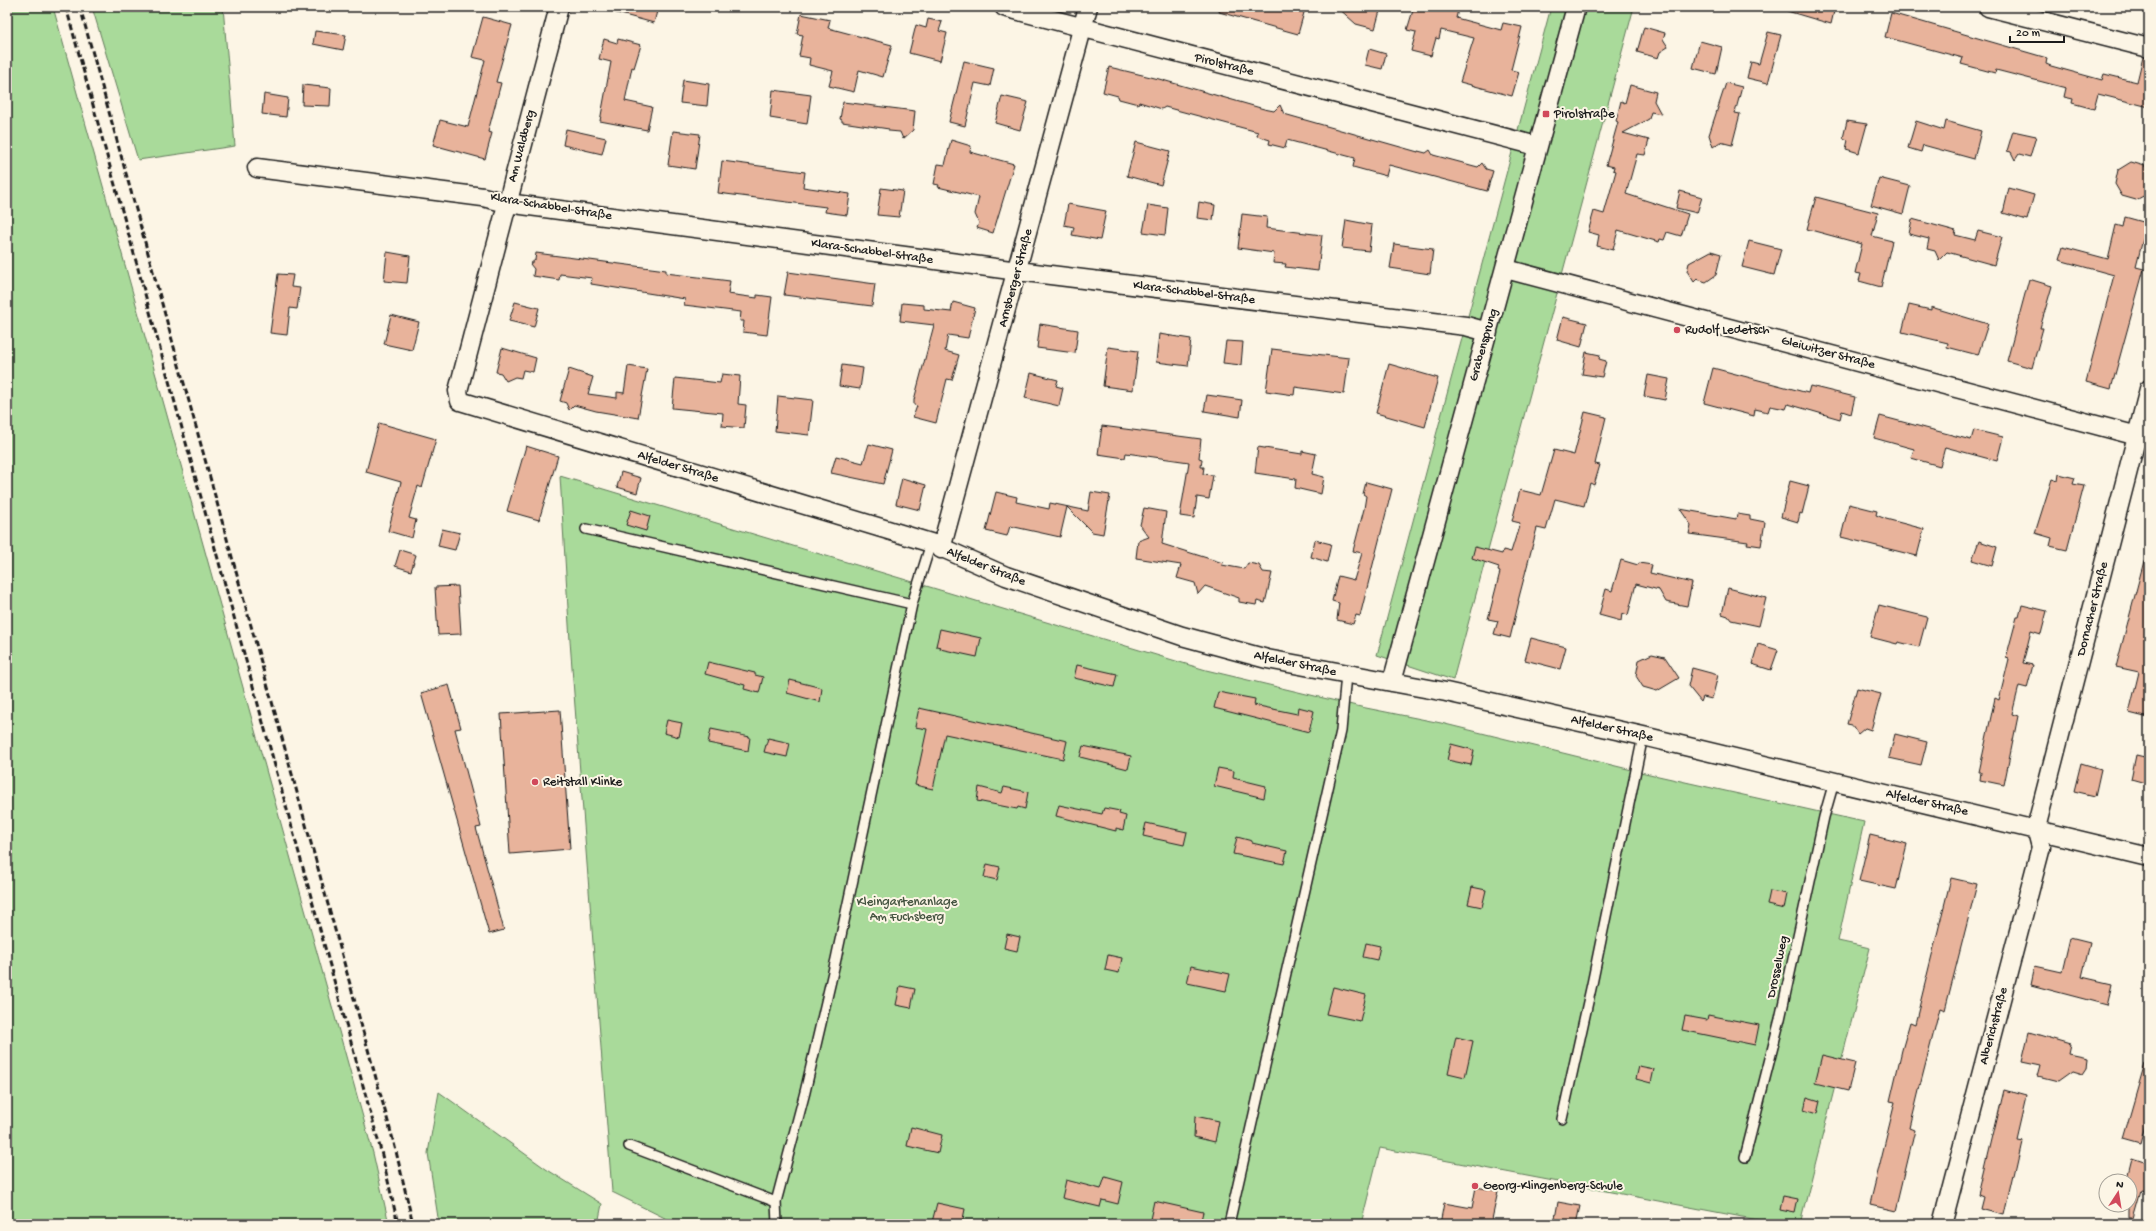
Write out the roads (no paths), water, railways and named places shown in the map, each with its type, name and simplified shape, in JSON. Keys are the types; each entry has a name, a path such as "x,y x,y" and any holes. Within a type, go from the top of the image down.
{"street":[{"name":"Am Waldberg","path":"460,401 458,391 559,7"},
{"name":"Pirolstraße","path":"1004,7 1537,146"},
{"name":"Arnsberger Straße","path":"936,546 1018,271 1088,7"},
{"name":"Grabensprung","path":"1392,682 1506,269 1537,146 1576,7"},
{"path":"1988,7 2149,48"},
{"name":"Klara-Schabbel-Straße","path":"257,168 483,197 507,203 1018,271 1466,326 1488,332"},
{"name":"Gleiwitzer Straße","path":"1506,269 2143,438"},
{"name":"Dornacher Straße","path":"2036,828 2143,438 2149,389"},
{"name":"Alfelder Straße","path":"460,401 936,546 1006,576 1182,636 1266,659 1392,682 1643,736 1834,782 2036,828 2149,857"},
{"name":"Alberichstraße","path":"1942,1224 2041,847 2036,828"}],"lane":[{"path":"586,529 912,604"},
{"path":"777,1224 776,1202 805,1092 836,959 912,604 936,546"},
{"path":"1229,1224 1341,731 1346,674"},
{"path":"1562,1119 1592,984 1643,736"},
{"name":"Drosselweg","path":"1744,1157 1780,1019 1820,838 1834,782"},
{"path":"630,1146 776,1202"}],"railway":[{"path":"66,7 381,1151 398,1224"},
{"path":"80,7 395,1147 413,1224"}],"place":[{"name":"Pirolstraße","path":"1546,114"},
{"name":"Rudolf Ledetsch","path":"1677,330"},
{"name":"Reitstall Klinke","path":"535,782"},
{"name":"Georg-Klingenberg-Schule","path":"1475,1186"}],"park label":[{"name":"Kleingartenanlage Am Fuchsberg","path":"907,910"}]}
